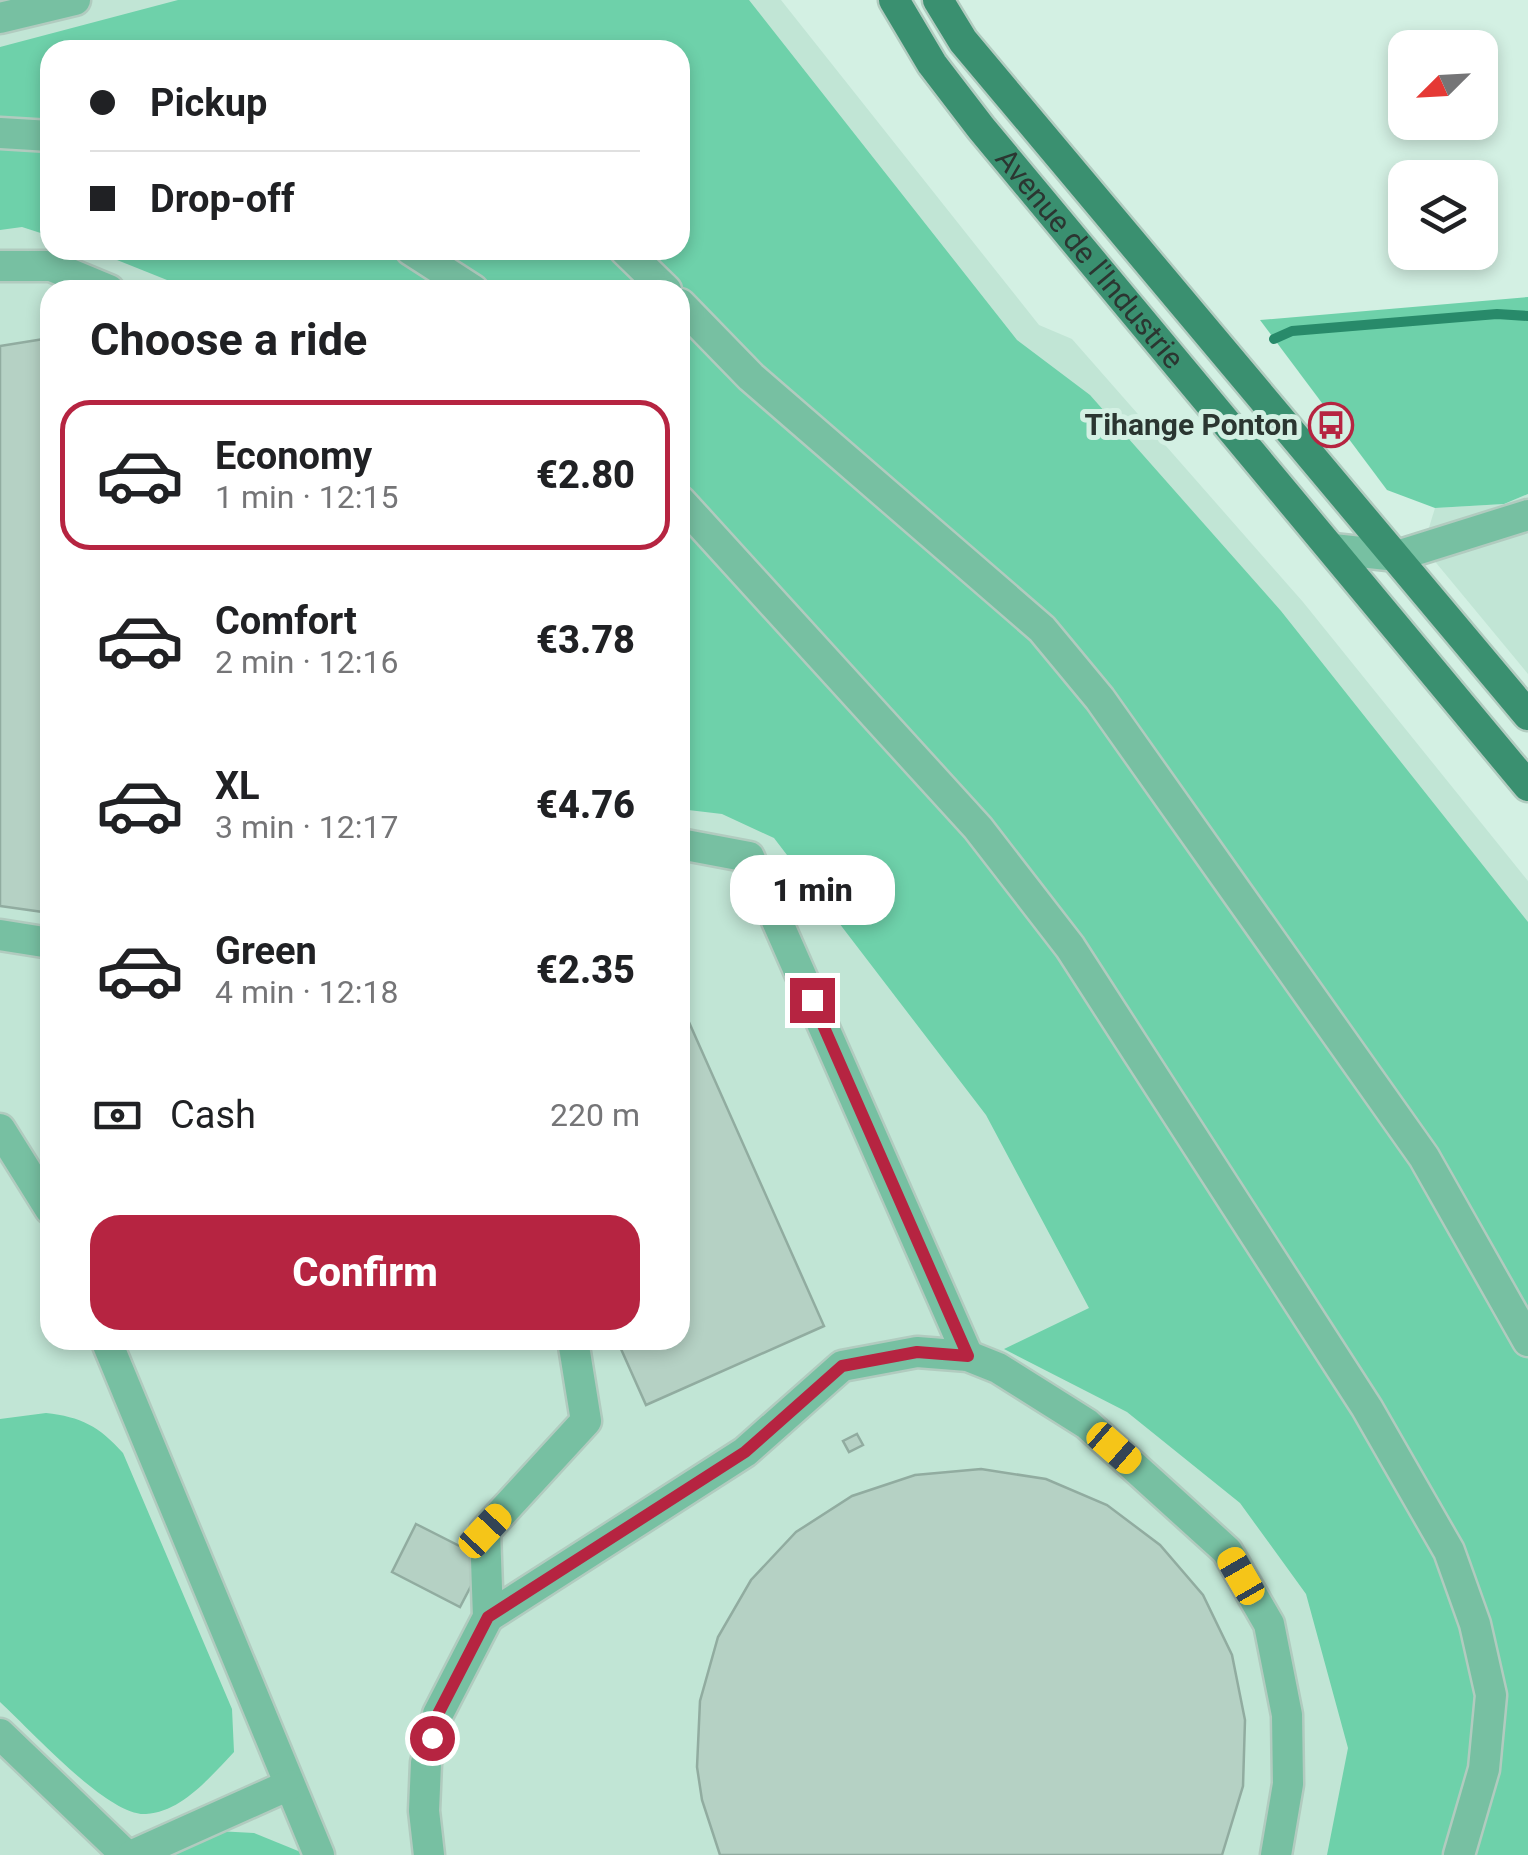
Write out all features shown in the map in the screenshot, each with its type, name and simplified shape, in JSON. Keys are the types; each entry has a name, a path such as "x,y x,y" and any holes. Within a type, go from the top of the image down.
{"main road":[{"name":"Avenue de l'Industrie","path":"894,0 932,64 981,128 1528,786"},
{"name":"Avenue de l'Industrie","path":"938,0 962,41 1528,715"}],"street":[{"path":"0,18 75,0"},
{"path":"0,133 40,135"},
{"path":"426,260 458,280"},
{"path":"635,260 656,280"},
{"path":"0,266 51,266 85,280"},
{"path":"690,314 751,377 1042,629 1100,699 1424,1156 1528,1340"},
{"path":"690,512 978,828 1070,947 1313,1319 1376,1424 1449,1552 1475,1624 1491,1695 1484,1769 1459,1855"},
{"path":"1334,549 1397,556 1528,514"},
{"path":"690,846 749,857 968,1356"},
{"path":"0,935 40,941"},
{"path":"0,1129 40,1192"},
{"path":"110,1350 320,1855"},
{"path":"429,1855 424,1811 426,1763 438,1714 488,1617 485,1531 586,1421 575,1350"},
{"path":"488,1617 745,1452 842,1366 917,1352 968,1356 998,1368 1086,1424 1227,1552 1269,1624 1288,1716 1288,1784 1276,1855"},
{"path":"0,1734 130,1855 290,1785"}],"shaded area":[{"path":"0,0 781,0 1039,325 1072,339 1303,602 1528,881 1528,1855 0,1855"},
{"path":"1528,494 1528,674 1423,547 1435,508 1504,504"}],"green space":[{"path":"178,0 749,0 1017,340 1090,395 1281,611 1528,922 1528,1855 1327,1855 1348,1748 1306,1594 1240,1503 1127,1412 1004,1349 1089,1308 986,1115 774,838 722,814 690,810 690,280 167,280 117,260 690,260 690,40 40,40 40,233 22,227 0,230 0,47"},
{"path":"1528,297 1528,494 1504,504 1435,508 1387,490 1260,320"},
{"path":"46,1413 89,1424 123,1453 232,1709 234,1752 184,1800 159,1812 130,1811 111,1802 0,1702 0,1419"},
{"path":"217,1831 254,1833 308,1855 162,1855"}],"building":[{"path":"40,340 40,912 0,906 0,346"},
{"path":"690,1024 824,1326 646,1405 621,1350 690,1350"},
{"path":"857,1434 863,1445 849,1452 843,1441"},
{"path":"981,1469 1046,1479 1107,1505 1160,1545 1203,1595 1232,1655 1245,1720 1243,1786 1222,1855 720,1855 702,1800 697,1767 700,1701 718,1637 751,1580 796,1532 852,1496 915,1475"},
{"path":"416,1524 485,1559 460,1607 392,1572"}],"waterway":[{"path":"1274,339 1292,331 1497,314 1528,316"}],"place":[{"name":"Tihange Ponton","path":"1331,425"}],"route":[{"path":"432,1738 438,1714 488,1617 745,1452 842,1366 917,1352 968,1356 812,1000"}]}
